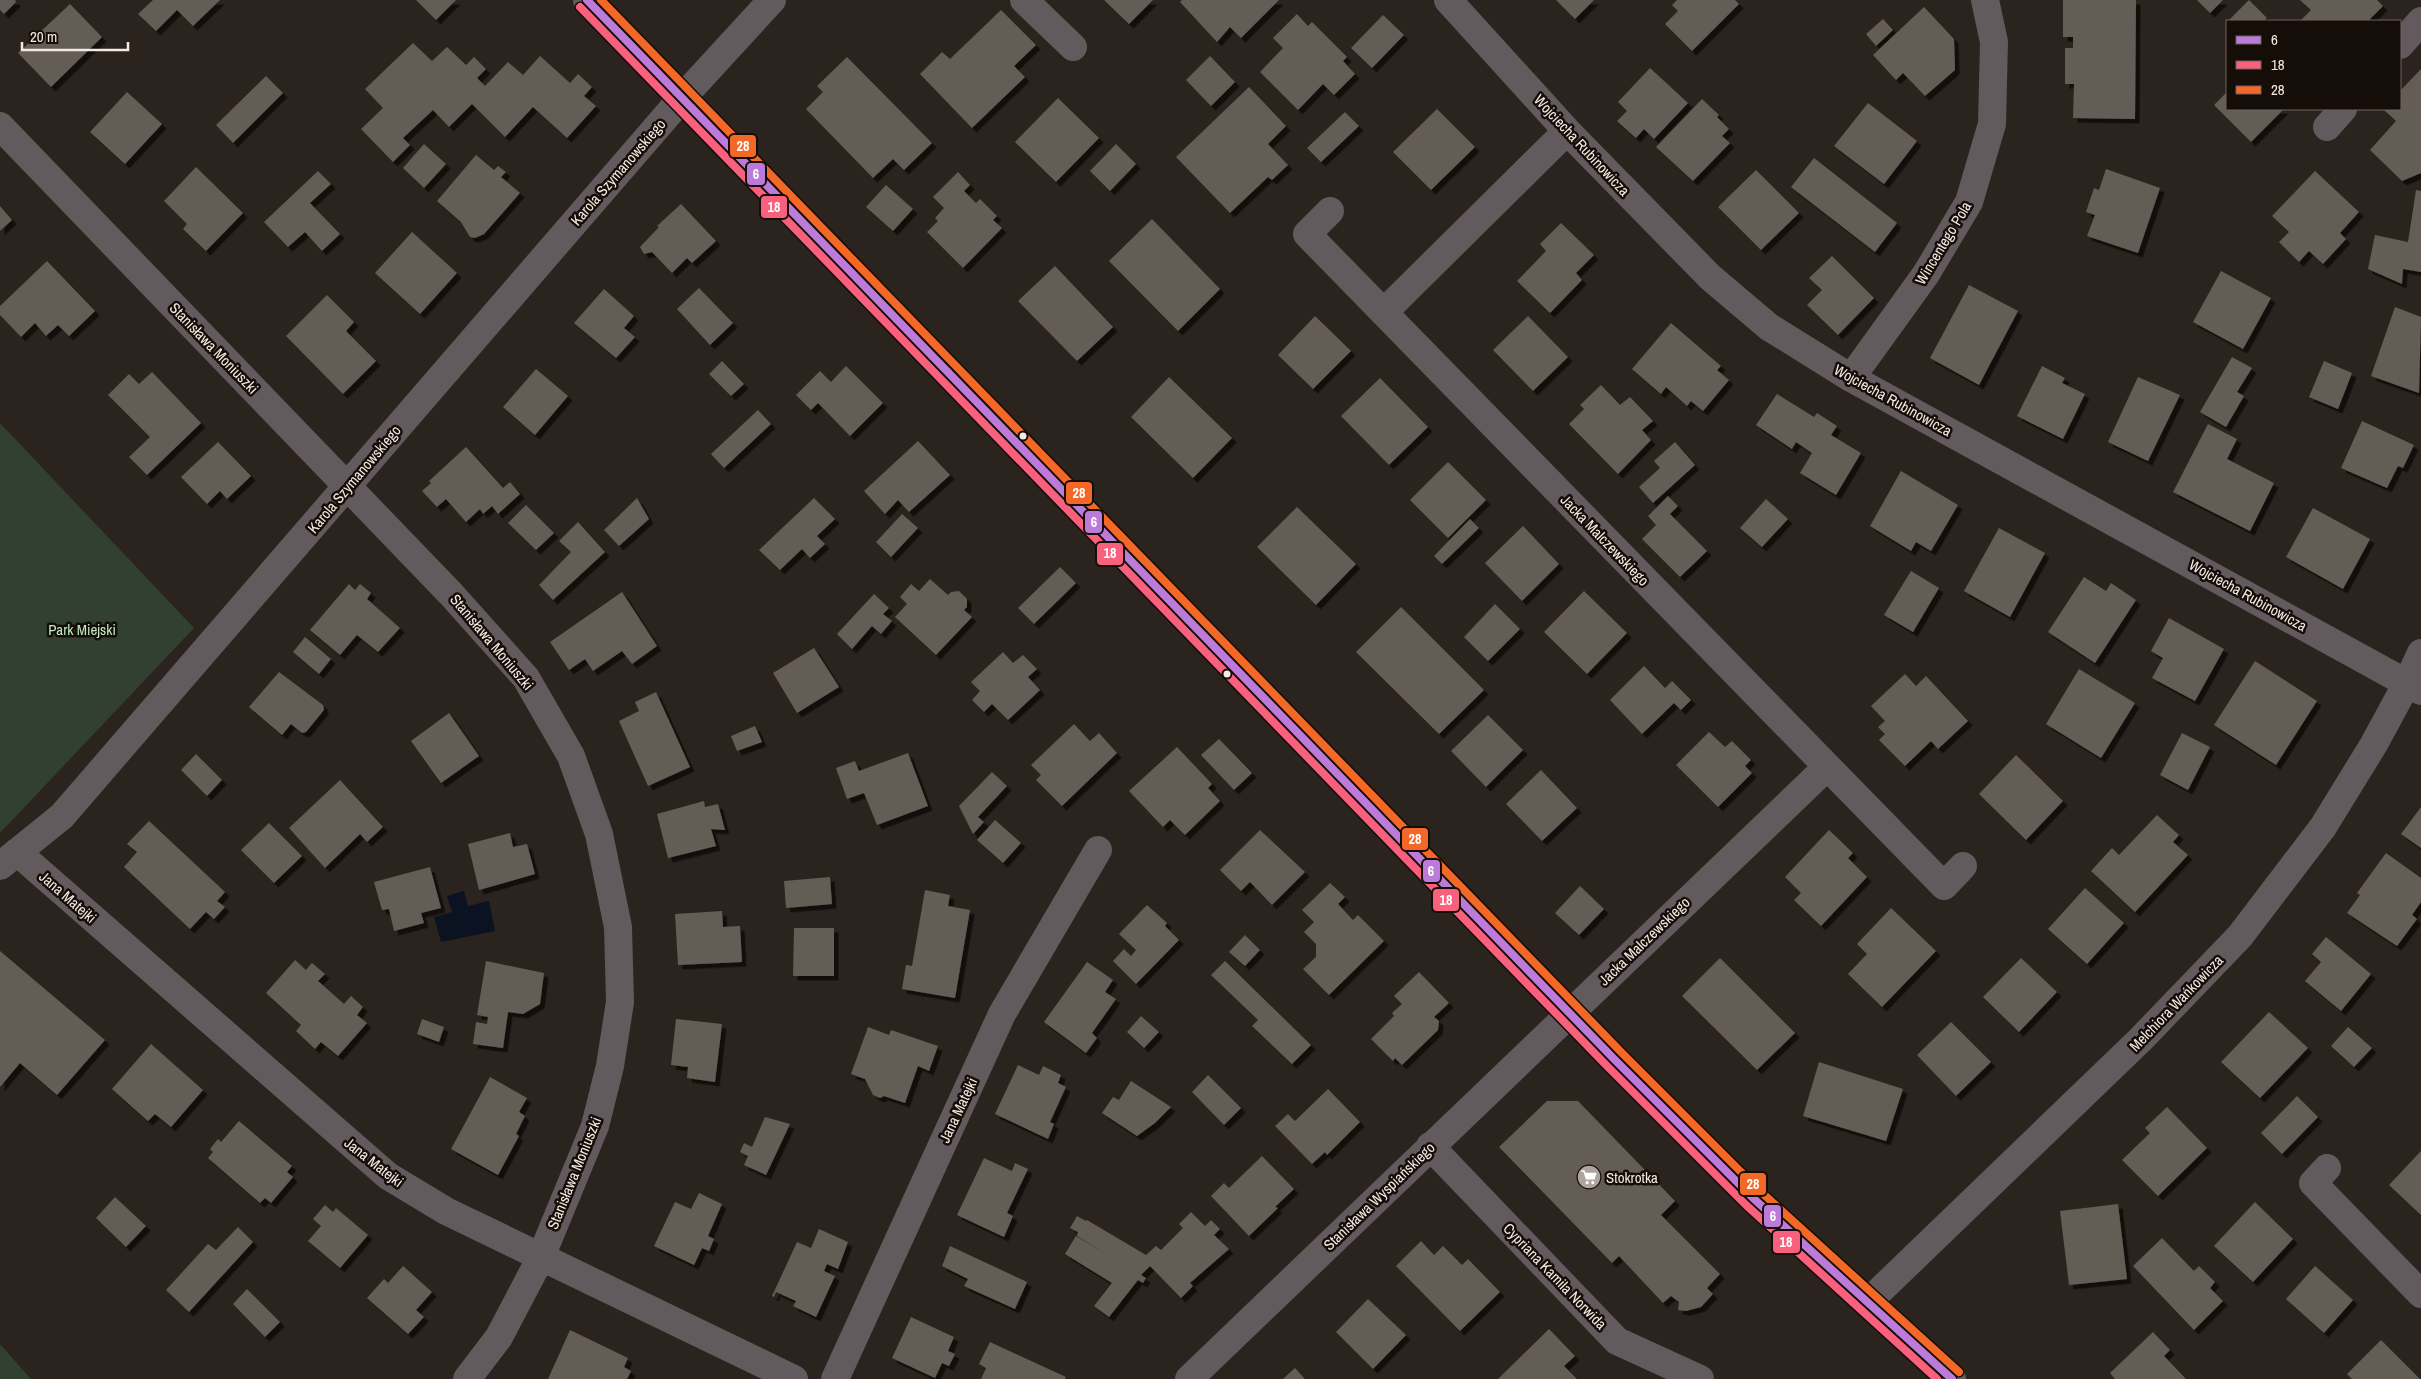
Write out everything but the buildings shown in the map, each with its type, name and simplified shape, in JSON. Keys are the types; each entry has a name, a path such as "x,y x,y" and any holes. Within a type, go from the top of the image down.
{"street":[{"path":"586,0 1569,1012 1753,1198 1952,1379"},
{"name":"Karola Szymanowskiego","path":"9,858 62,816 682,98 772,0"},
{"path":"1024,0 1073,47"},
{"name":"Wojciecha Rubinowicza","path":"1448,0 1567,131 1710,278 1769,327 1851,378 2414,687"},
{"name":"Wincentego Pola","path":"1851,378 1926,274 1969,202 1992,124 1994,42 1985,0"},
{"path":"2401,44 2421,21"},
{"name":"Stanisława Moniuszki","path":"0,126 451,594 526,678 571,756 599,834 618,927 620,1002 610,1066 595,1126 541,1258 500,1337 467,1379"},
{"path":"1384,312 1567,131"},
{"name":"Jacka Malczewskiego","path":"1330,211 1307,234 1944,886 1963,866"},
{"name":"Melchiora Wańkowicza","path":"1868,1302 2141,1039 2240,936 2323,827 2374,744 2414,687 2421,653"},
{"name":"Jacka Malczewskiego","path":"1569,1012 1827,767"},
{"name":"Jana Matejki","path":"835,1379 1002,1014 1098,850"},
{"name":"Jana Matejki","path":"9,858 388,1176 446,1211 794,1379"},
{"name":"Stanisława Wyspiańskiego","path":"1189,1379 1569,1012"},
{"name":"Cypriana Kamila Norwida","path":"1430,1146 1617,1341 1700,1379"},
{"path":"2327,1168 2313,1183 2421,1294"}],"green space":[{"name":"Park Miejski","path":"0,423 194,628 0,833"},
{"path":"0,1344 31,1379 0,1379"}],"water":[{"path":"464,891 468,906 489,901 495,931 441,942 434,917 452,912 447,896"}],"transit line":[{"name":"6","path":"587,0 1615,1060 1753,1198 1952,1379"},
{"name":"28","path":"601,0 1622,1053 1760,1191 1959,1372"},
{"name":"18","path":"580,7 1608,1067 1746,1205 1937,1379"}],"place":[{"name":"Stokrotka","path":"1589,1177"}]}
